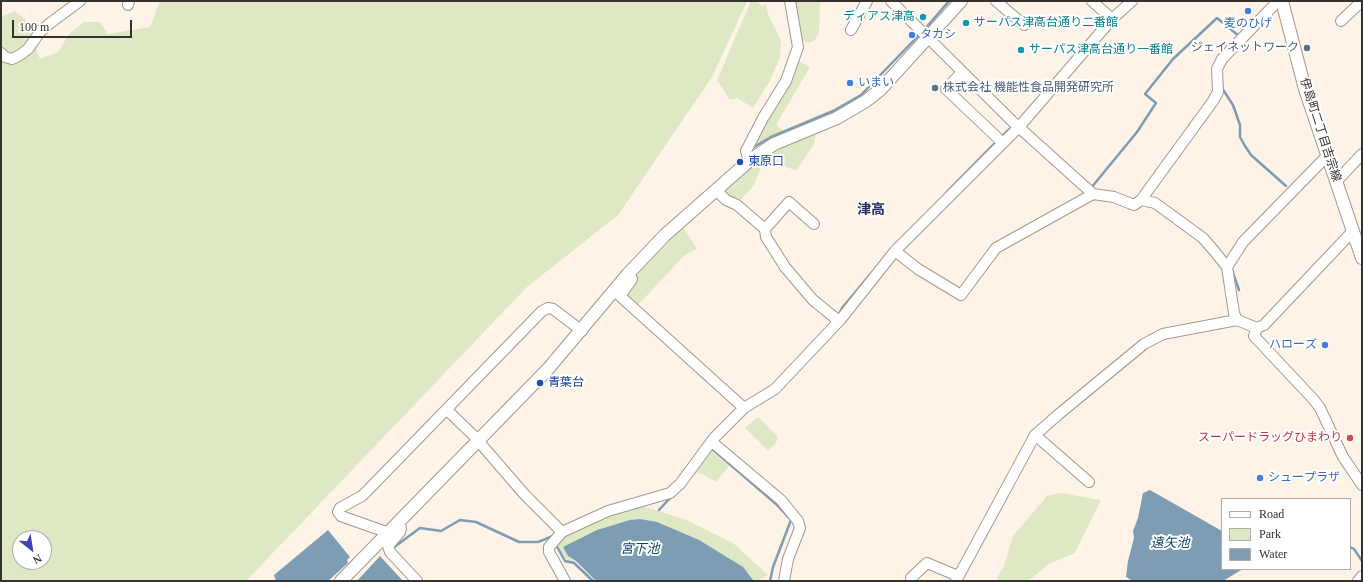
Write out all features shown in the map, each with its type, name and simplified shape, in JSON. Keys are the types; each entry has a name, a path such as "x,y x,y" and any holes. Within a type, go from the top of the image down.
{"street":[{"path":"1,53 5,57 12,59 20,55 28,49 40,32 80,1"},
{"path":"749,161 746,151 763,118 786,81 798,47 790,1"},
{"path":"851,30 867,1"},
{"path":"891,1 1016,125 1093,194 1114,197 1131,205 1134,205 1141,200 1213,101 1218,92 1217,69 1222,59 1278,1"},
{"path":"341,581 548,369 582,331 627,275 665,234 749,161 774,144 837,118 866,101 881,88 924,34 961,1"},
{"path":"996,1 1024,25"},
{"path":"1092,1 1110,17"},
{"path":"565,581 549,552 549,547 561,530 608,511 670,493 680,484 709,444 743,407 775,389 895,251 1016,125 1110,17 1132,1"},
{"name":"伊島町二丁目吉宗線","path":"1282,1 1305,89 1362,258"},
{"path":"1341,21 1362,1"},
{"path":"962,72 946,89 1000,141"},
{"path":"1336,182 1362,154"},
{"path":"1227,267 1243,242 1327,156"},
{"path":"716,190 726,200 737,205 766,229"},
{"path":"895,251 918,269 960,295 996,248 1093,194"},
{"path":"1141,200 1155,203 1203,238 1227,267 1234,313 1237,320"},
{"path":"814,224 790,202 766,229 766,237 785,267 813,300 837,319"},
{"path":"911,578 927,563 957,579 1023,461 1035,435 1144,344 1163,334 1237,320 1257,328 1264,325 1353,231"},
{"path":"627,275 632,279 620,296 743,407"},
{"path":"417,581 390,552 388,546 400,532 401,528 393,528 341,516 338,512 340,508 362,496 542,311 548,308 554,309 582,331"},
{"path":"1257,328 1254,336 1320,408 1343,457 1362,485"},
{"path":"447,410 478,440 526,495 561,530"},
{"path":"1035,435 1089,482"},
{"path":"709,444 781,500 798,521 800,528 788,560 784,581"},
{"path":"1358,581 1362,576"}],"green space":[{"path":"160,1 747,1 712,77 618,215 527,287 246,581 1,581 1,17 15,11 25,19 40,59 58,52 69,34 84,22 100,22 108,34 150,27"},
{"path":"751,1 757,1 763,7 765,3 769,17 781,40 780,58 769,82 753,108 737,98 730,100 717,80"},
{"path":"795,1 820,1 819,34 814,41 809,43 803,41"},
{"path":"797,60 810,67 776,125 783,130 756,144 761,127"},
{"path":"816,132 814,144 796,171 765,157 795,140"},
{"path":"765,157 754,185 738,203 721,192 753,165"},
{"path":"683,227 697,249 685,255 636,307 623,296 634,275"},
{"path":"758,417 778,437 776,443 768,451 745,428"},
{"path":"711,451 729,466 716,482 700,473 694,472"},
{"path":"1060,493 1101,500 1075,553 1049,564 1028,581 995,581 1004,566 1013,536 1047,496"},
{"name":"宮下池","path":"639,505 687,520 733,543 768,575 760,579 761,581 754,581 749,573 568,556 578,564 566,560 557,545 557,541 565,535 609,513"}],"water":[{"name":"遠矢池","path":"1150,490 1221,530 1221,570 1241,570 1223,581 1133,581 1126,577 1128,561 1134,538 1133,531 1138,518 1143,493"},
{"name":"宮下池","path":"640,519 657,522 699,540 743,567 754,581 596,581 576,561 568,556 563,547 597,530 630,520"},
{"path":"328,530 350,557 347,560 348,563 328,581 276,581 274,575"},
{"path":"380,556 403,581 357,581"}],"waterway":[{"path":"924,30 949,1"},
{"path":"1091,188 1137,132 1156,103 1145,94 1173,59 1217,18 1239,36"},
{"path":"752,148 771,137 833,111 861,95 920,34"},
{"path":"1222,88 1233,105 1240,125 1240,137 1245,146 1251,155 1286,186"},
{"path":"1001,137 1013,126"},
{"path":"947,192 997,141"},
{"path":"1232,270 1239,290"},
{"path":"839,314 842,308 873,271"},
{"path":"711,448 776,504 791,520 773,567 770,581"},
{"path":"659,510 671,497"},
{"path":"393,548 420,528 441,531 460,520 476,522 519,542 538,542 553,536"},
{"path":"555,543 565,561 574,563 593,581"},
{"path":"1351,548 1354,549 1362,561"}],"place":[{"name":"麦のひげ","path":"1248,11"},
{"name":"ディアス津高","path":"923,17"},
{"name":"サーパス津高台通り二番館","path":"966,23"},
{"name":"タカシ","path":"912,35"},
{"name":"ジェイネットワーク","path":"1307,48"},
{"name":"サーパス津高台通り一番館","path":"1021,50"},
{"name":"いまい","path":"850,83"},
{"name":"株式会社 機能性食品開発研究所","path":"935,88"},
{"name":"東原口","path":"740,162"},
{"name":"ハローズ","path":"1325,345"},
{"name":"青葉台","path":"540,383"},
{"name":"スーパードラッグひまわり","path":"1350,438"},
{"name":"シュープラザ","path":"1260,478"}],"district":[{"name":"津高","path":"871,210"}]}
